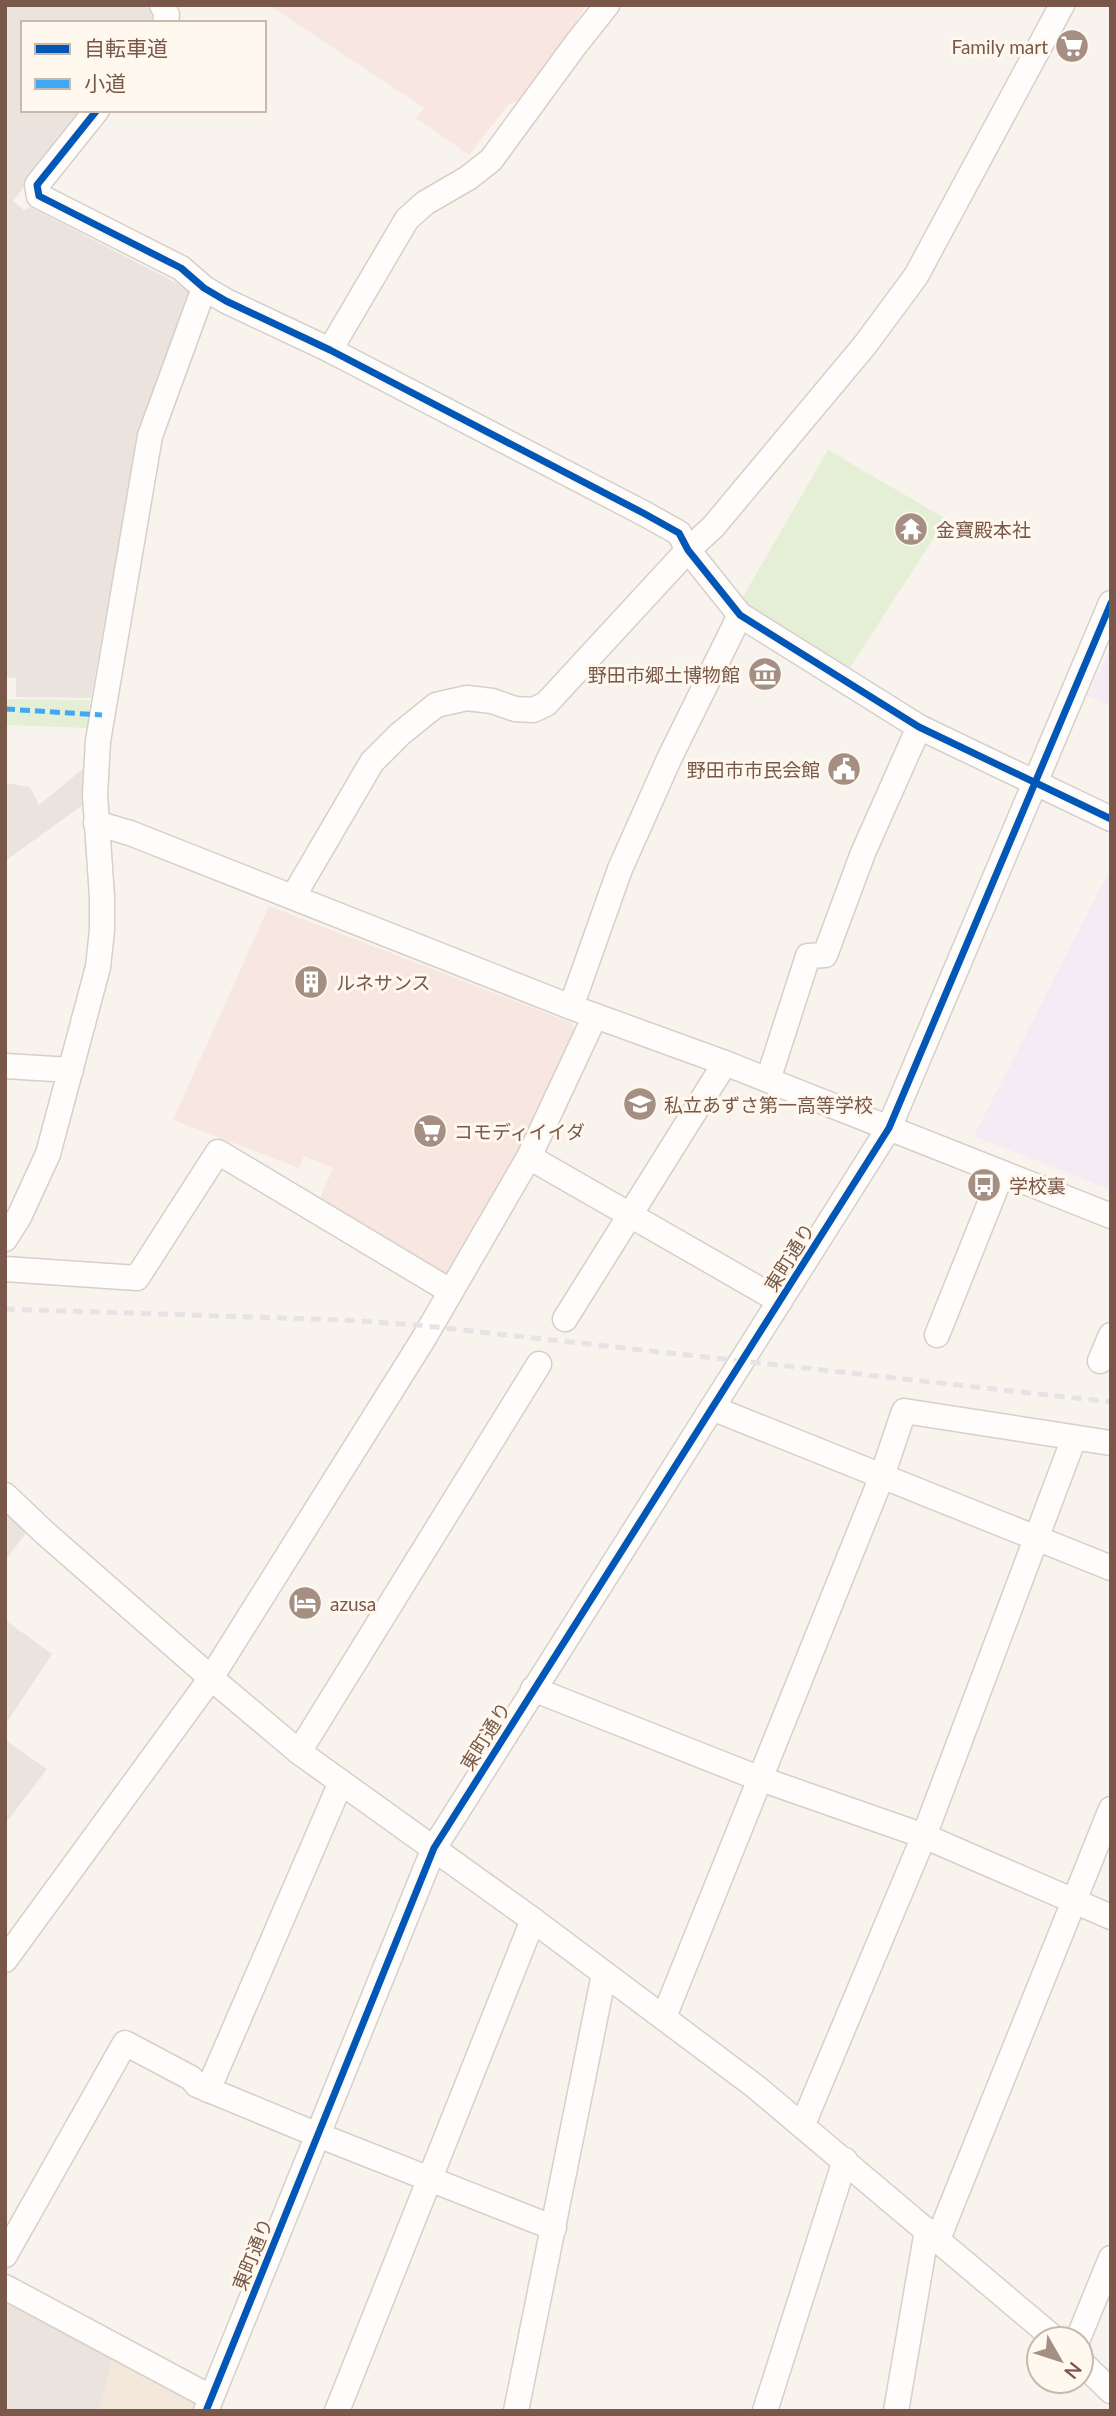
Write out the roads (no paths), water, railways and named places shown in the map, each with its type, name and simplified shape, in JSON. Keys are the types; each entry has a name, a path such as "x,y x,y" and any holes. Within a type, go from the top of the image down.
{"street":[{"path":"330,350 407,219 425,203 468,178 491,160 607,5"},
{"path":"293,897 372,762 400,734 436,705 467,698 515,709 533,710 547,704 688,550 713,527 865,345 916,276 1062,5"},
{"path":"95,112 37,185 39,196 181,268 204,288 226,301 330,350 679,533 688,550 740,615 919,727 1111,819"},
{"path":"5,1239 19,1217 48,1154 98,967 102,930 94,795 98,741 150,436 204,288"},
{"name":"東町通り","path":"209,2407 434,1848 889,1128 1111,603"},
{"path":"571,1007 620,869 669,759 740,615"},
{"path":"768,1080 808,956 825,955 863,853 919,727"},
{"path":"96,824 130,833 571,1007 725,1063 1111,1216"},
{"path":"5,1960 211,1678 424,1338 529,1157 595,1016"},
{"path":"565,1319 725,1063"},
{"path":"5,1066 71,1070"},
{"path":"5,1269 137,1278 218,1152 450,1290"},
{"path":"529,1157 780,1301"},
{"path":"937,1335 1002,1173"},
{"path":"1100,1361 1111,1335"},
{"path":"299,1752 539,1364"},
{"path":"712,1408 1111,1568"},
{"path":"664,2017 758,1778 882,1476 904,1410 1111,1443"},
{"path":"803,2124 924,1836 1074,1438"},
{"path":"5,1495 45,1533 299,1752 533,1920 803,2124 1039,2325"},
{"path":"533,1689 758,1778 924,1836 1111,1917"},
{"path":"208,2090 341,1782"},
{"path":"896,2411 932,2234 1111,1809"},
{"path":"337,2411 533,1920"},
{"path":"516,2411 604,1974"},
{"path":"5,2255 125,2043 208,2090 554,2228"},
{"path":"765,2411 845,2160"},
{"path":"1084,2325 1111,2258"},
{"path":"5,2287 209,2407"},
{"path":"1095,2376 1111,2391"}],"railway":[{"path":"5,1309 343,1320 417,1325 1111,1402"}],"place":[{"name":"Family mart","path":"1072,46"},
{"name":"金寶殿本社","path":"911,529"},
{"name":"野田市郷土博物館","path":"765,674"},
{"name":"野田市市民会館","path":"844,769"},
{"name":"ルネサンス","path":"311,982"},
{"name":"私立あずさ第一高等学校","path":"640,1104"},
{"name":"コモディイイダ","path":"430,1131"},
{"name":"学校裏","path":"984,1185"},
{"name":"azusa","path":"305,1603"}]}
